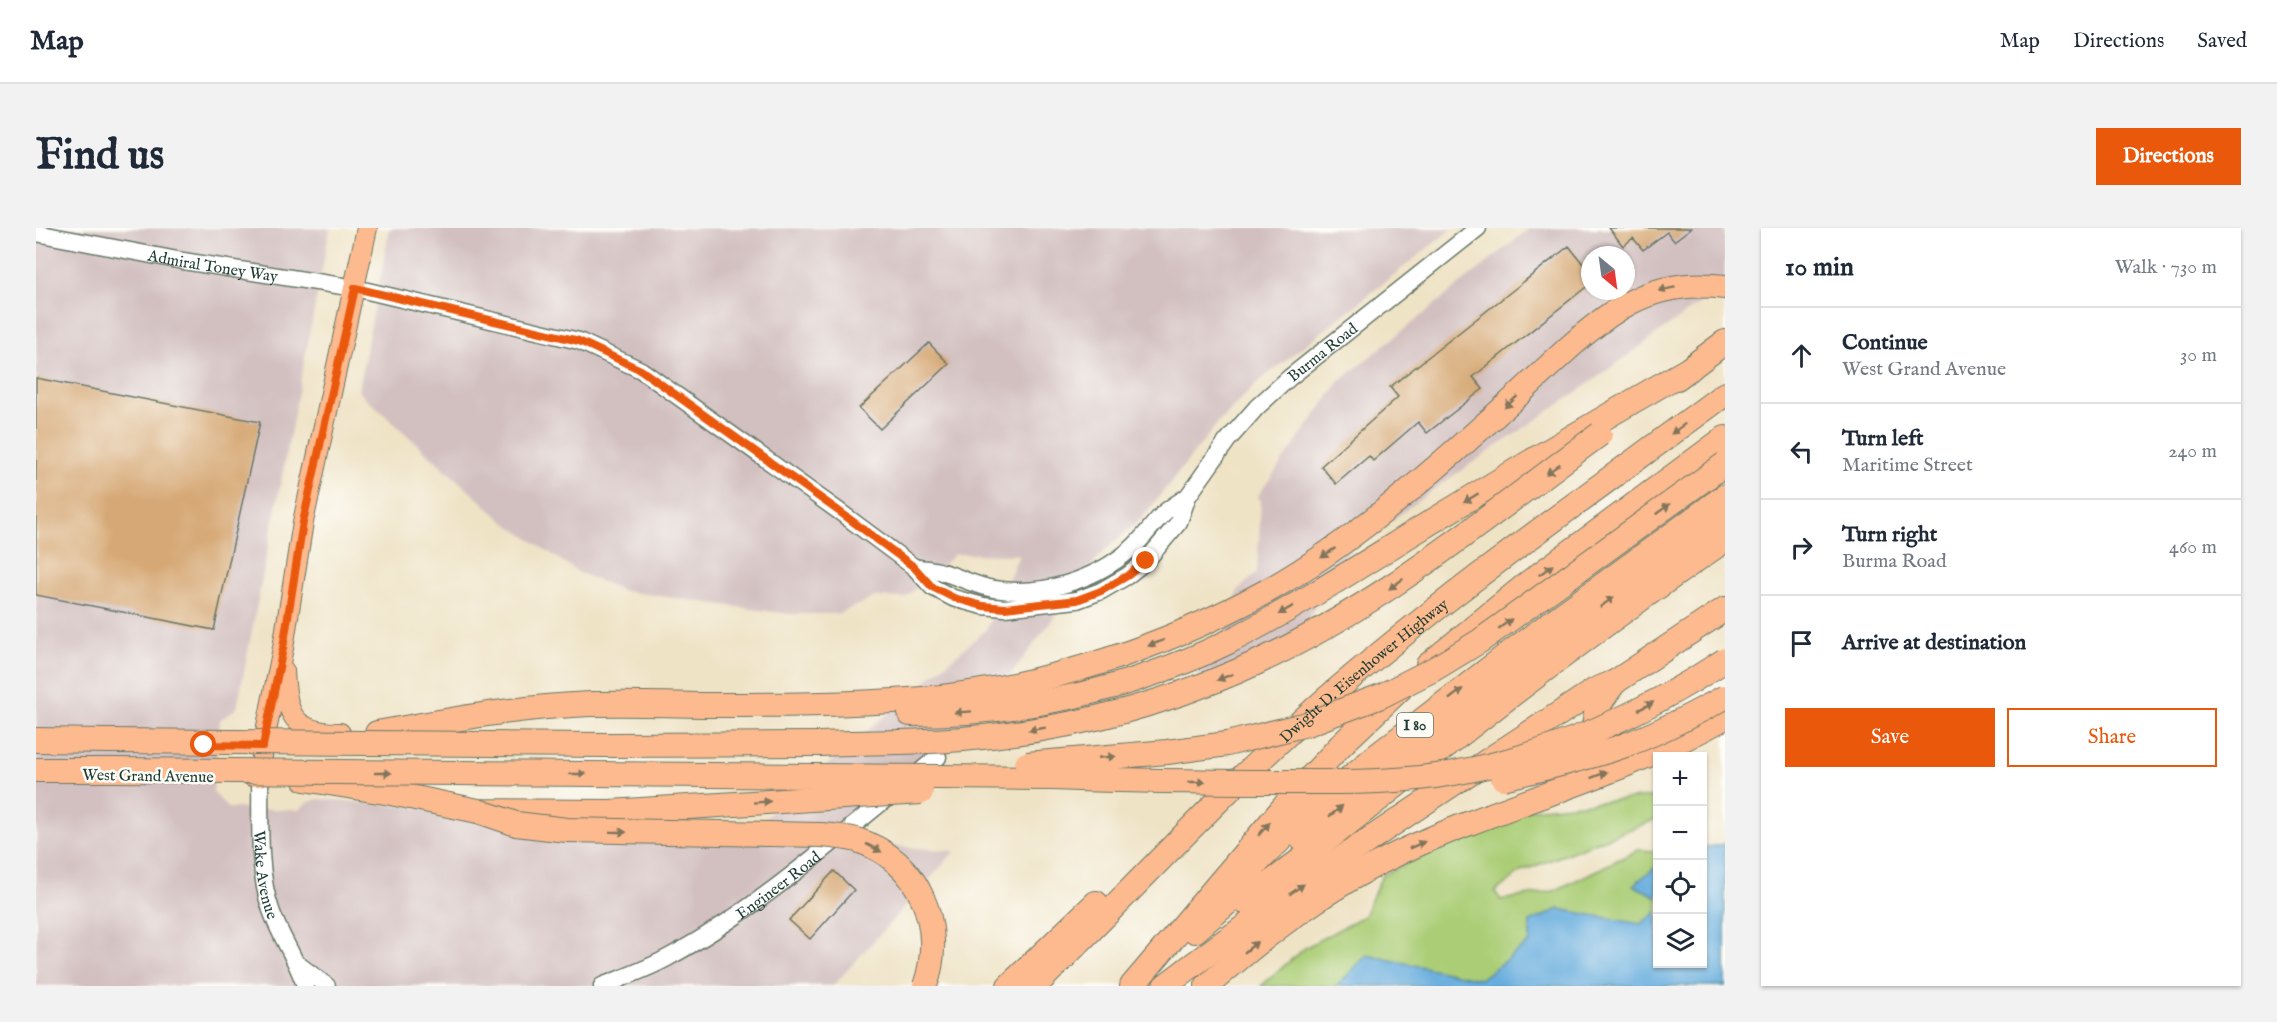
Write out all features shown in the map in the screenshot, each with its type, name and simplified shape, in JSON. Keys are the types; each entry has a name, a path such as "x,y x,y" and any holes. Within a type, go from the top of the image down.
{"highway":[{"path":"377,733 511,712 588,704 731,705 895,701 966,693 1062,674 1116,657 1168,638 1220,615 1270,589 1356,533 1408,492 1577,343 1621,308 1646,295 1668,289 1703,285 1725,287"},
{"path":"731,705 834,713 958,713 1041,703 1123,683 1191,659 1248,632 1596,429 1691,368 1725,342"},
{"name":"Dwight D. Eisenhower Highway","path":"1035,986 1118,905 1206,811 1324,701 1413,627 1725,394"},
{"path":"36,742 764,745 944,740 1019,732 1066,724 1130,709 1211,682 1263,660 1314,634 1386,590 1596,429"},
{"path":"1132,986 1294,795 1342,744 1410,680 1519,590 1725,438"},
{"path":"797,776 1018,765 1177,751 1246,740 1317,721 1381,696 1466,651 1725,464"},
{"name":"I 80","path":"1132,986 1291,828 1341,785 1508,654 1725,496"},
{"name":"I 80","path":"1132,986 1296,844 1419,745 1569,630 1725,519"},
{"name":"I 80","path":"1132,986 1300,862 1565,654 1725,540"},
{"path":"1165,986 1306,883 1595,690 1615,682 1725,609"},
{"path":"478,811 610,812 948,790 1139,782 1365,782 1453,774 1533,753 1587,734 1663,698 1725,660"},
{"path":"1536,729 1556,721 1569,721 1585,727 1596,739 1595,713 1615,682"},
{"path":"1453,774 1496,779 1594,755 1648,736 1725,697"},
{"path":"1207,986 1292,916 1381,862 1439,836 1638,760 1677,743 1725,717"},
{"path":"36,771 1053,778 1139,782"},
{"path":"260,776 314,780 391,793 478,811 516,824 567,830 821,835 869,844 901,866 917,886 926,903 934,943 925,986"},
{"path":"1009,986 1106,895 1206,811"}],"main road":[{"path":"260,776 263,746 283,648 303,522 355,288 366,228"},
{"path":"283,648 285,699 292,715 304,727 320,733 377,733"},
{"name":"West Grand Avenue","path":"36,742 263,746 377,733"},
{"name":"West Grand Avenue","path":"36,771 260,776"}],"street":[{"name":"Burma Road","path":"355,288 579,341 641,370 914,567 942,572 992,589 1044,590 1097,572 1116,562 1165,512 1188,496 1227,441 1266,399 1478,228"},
{"name":"Admiral Toney Way","path":"36,233 183,261 355,288"},
{"name":"Engineer Road","path":"602,986 668,958 724,925 770,893 938,757"},
{"name":"Wake Avenue","path":"260,776 263,874 270,909 282,938 299,965 305,986"},
{"name":"Wake Avenue","path":"299,965 327,986"}],"shaded area":[{"path":"36,228 330,228 237,708 220,720 213,792 228,808 299,810 307,803 318,799 746,834 986,630 1019,555 955,554 905,598 875,597 838,614 789,614 624,591 578,572 503,521 358,391 390,228 1453,228 1256,384 1217,424 1142,518 1103,552 1022,660 948,753 938,746 822,840 955,851 833,986 36,986"},
{"path":"1530,228 1725,228 1725,285 1573,395 1441,484 1336,562 1319,601 1293,642 1193,684 1231,621 1238,590 1257,573 1261,500 1257,497 1340,381"}],"green space":[{"path":"1653,796 1653,821 1522,871 1495,892 1501,900 1554,891 1638,850 1653,851 1653,968 1707,968 1707,847 1725,844 1725,986 1261,986 1306,947 1364,916 1382,876 1473,829 1532,809"}],"water":[{"path":"1725,844 1725,986 1337,986 1367,955 1480,979 1530,942 1530,922 1559,909 1640,924 1653,915 1653,968 1707,968 1707,847"},
{"path":"1653,869 1653,895 1633,885"}],"building":[{"path":"1609,228 1691,228 1674,241 1667,232 1643,250 1633,238 1623,246"},
{"path":"1569,246 1581,261 1581,291 1473,377 1483,389 1427,433 1418,422 1373,461 1369,456 1336,484 1321,466 1398,397 1390,387"},
{"path":"929,343 949,364 880,429 859,408"},
{"path":"36,378 260,422 214,630 36,595"},
{"path":"834,871 854,890 810,939 789,920"}],"route":[{"path":"204,745 263,746 283,648 303,522 355,288 579,341 641,370 914,567 932,587 954,598 983,606 1005,608 1057,604 1077,600 1101,591 1127,576 1146,561"}]}
